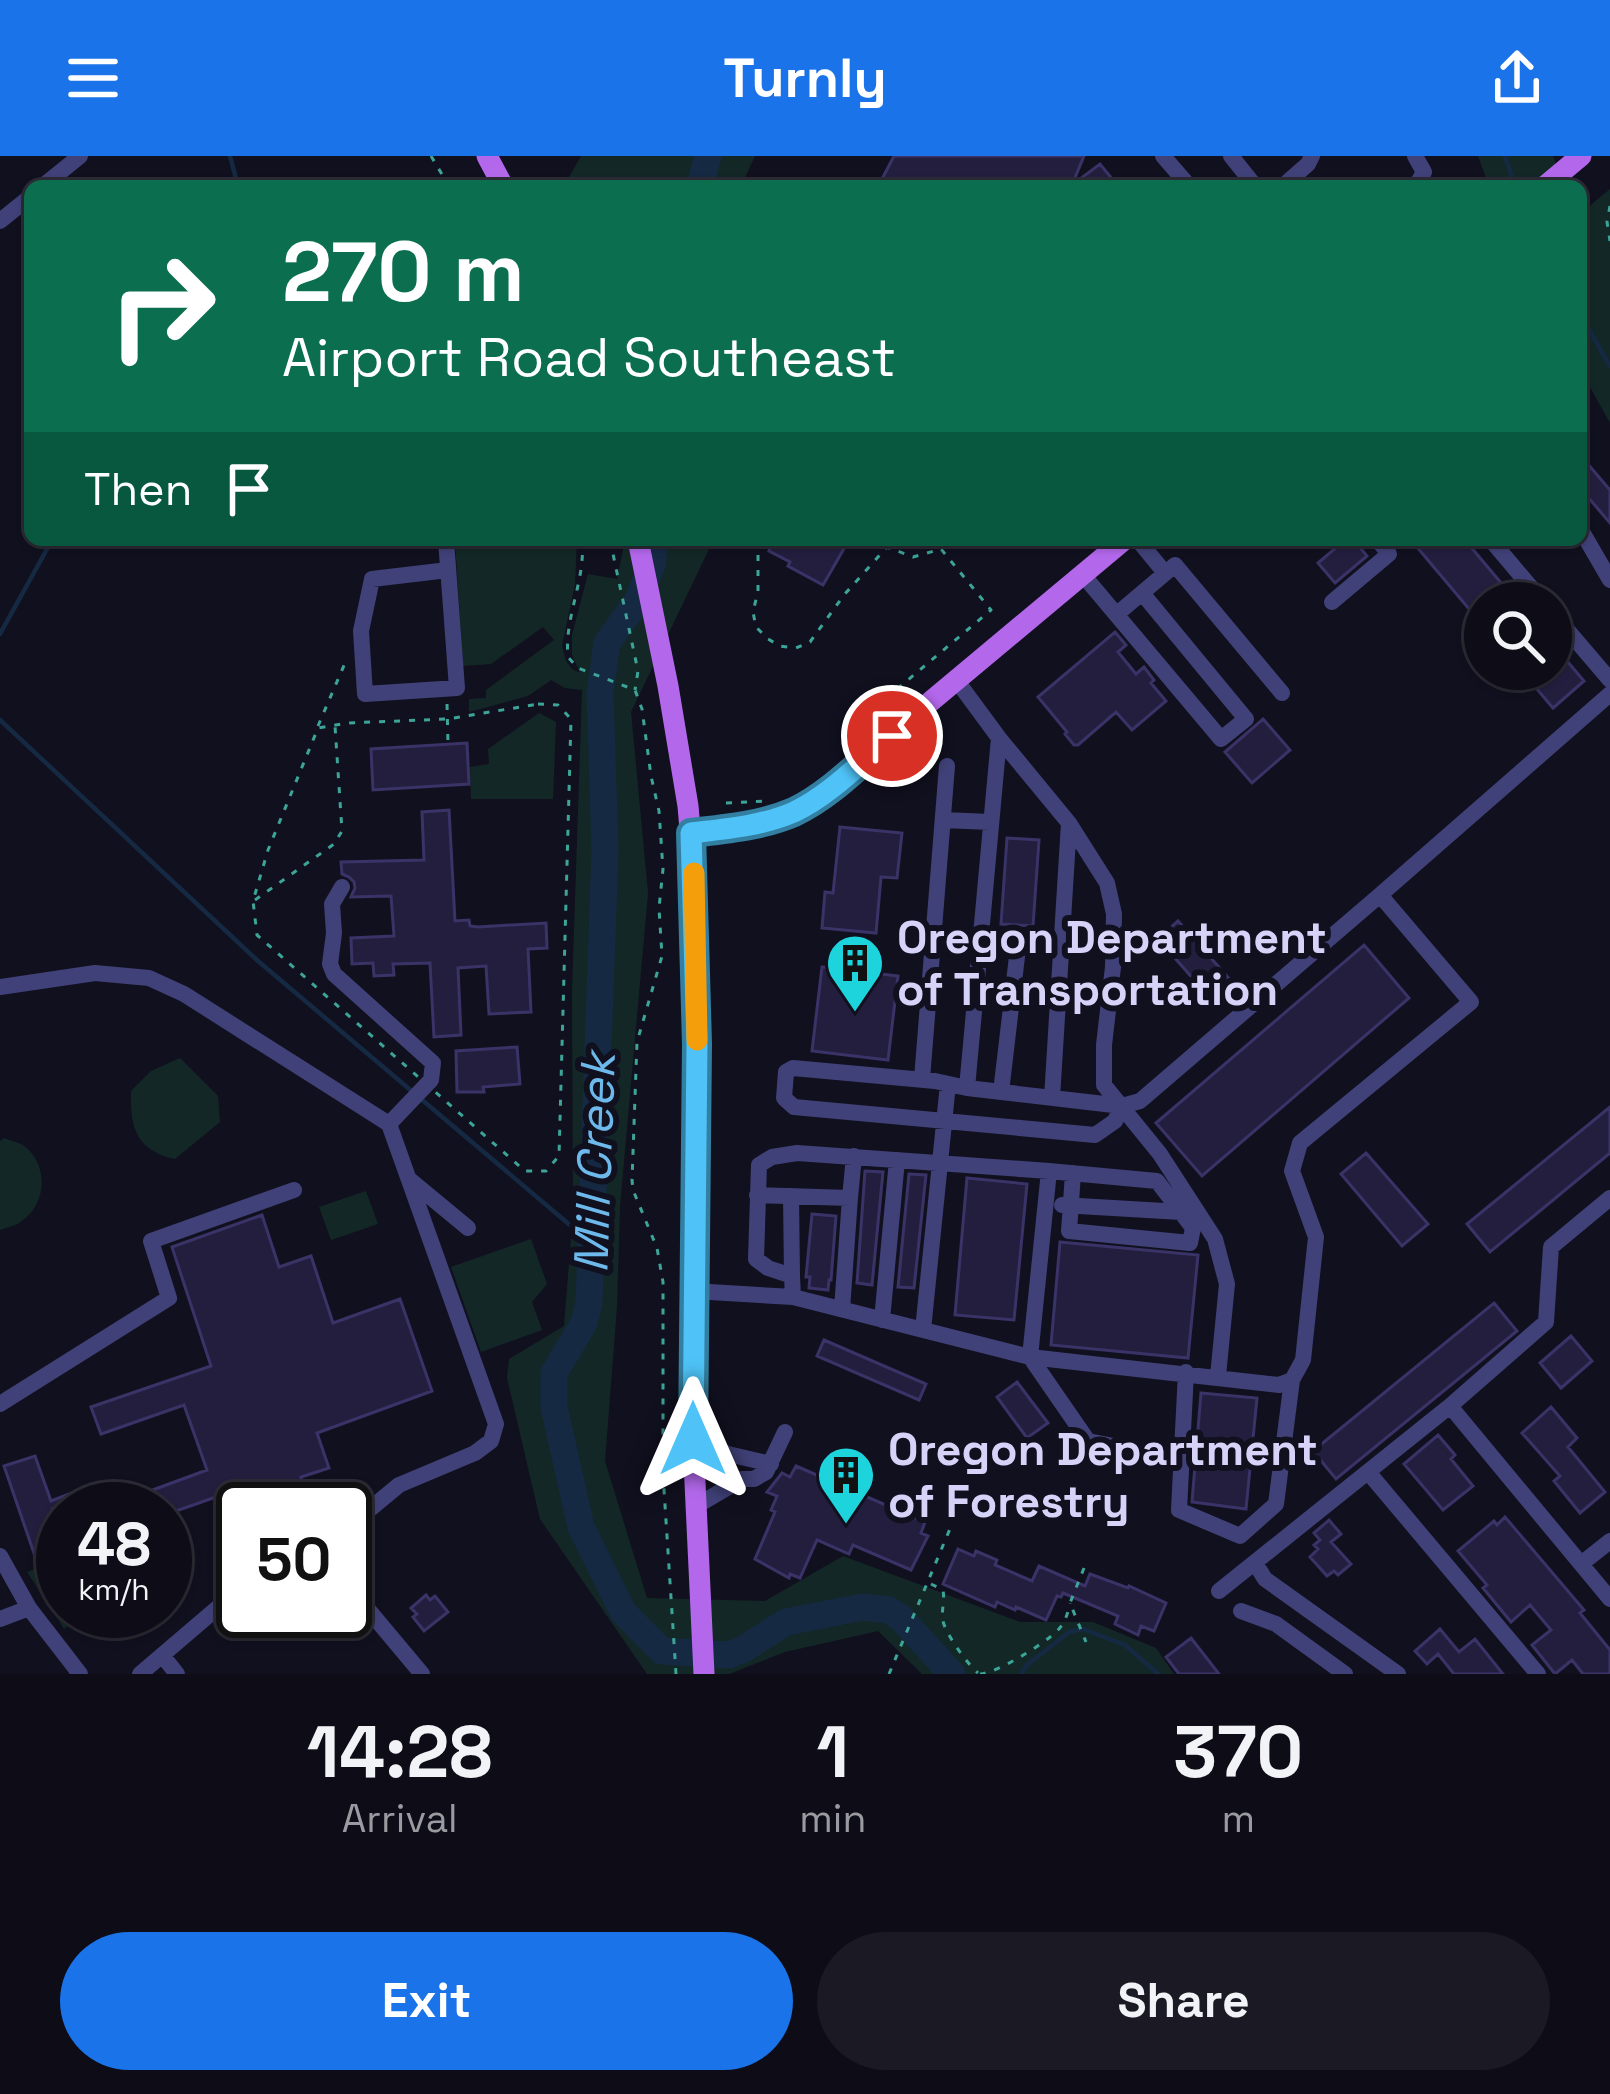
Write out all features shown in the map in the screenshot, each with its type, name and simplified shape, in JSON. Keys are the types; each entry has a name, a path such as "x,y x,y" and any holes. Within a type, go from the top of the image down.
{"main road":[{"path":"1552,180 1581,156"},
{"path":"639,546 661,644 691,833 697,1044 693,1439 704,1674"},
{"path":"691,833 765,821 808,804 1117,546"}],"street":[{"path":"51,180 80,156"},
{"path":"1163,156 1184,180"},
{"path":"1231,156 1250,180"},
{"path":"1290,180 1312,156"},
{"path":"0,221 24,202"},
{"path":"1587,540 1610,580"},
{"path":"446,546 457,688 364,694 361,632 372,579 448,570"},
{"path":"1143,546 1166,573"},
{"path":"1332,602 1389,554 1383,546"},
{"path":"1496,546 1526,582"},
{"path":"1117,614 1175,565 1282,693"},
{"path":"1083,575 1221,739 1246,719 1142,593"},
{"path":"1122,1106 1115,1121 1095,1136 794,1107 784,1098 786,1072 793,1068 1122,1106 1140,1101 1610,691 1572,639"},
{"path":"957,681 1069,823 1107,883 1114,914 1104,1085 1160,1154 1215,1239 1227,1284 1218,1376"},
{"path":"923,1330 941,1164 937,1119 981,942 999,738"},
{"path":"943,1083 947,766"},
{"path":"943,820 990,822"},
{"path":"1052,1098 1069,823"},
{"path":"342,887 332,904 330,964 334,974 433,1063 431,1080 389,1124"},
{"path":"1186,1372 1179,1510 1240,1536 1276,1504 1292,1380 1303,1360 1316,1237 1292,1171 1300,1143 1471,1002 1380,895"},
{"path":"981,942 1018,948 1001,1092"},
{"path":"0,987 94,973 149,978 184,994 389,1124 496,1424 491,1442 475,1453 400,1485 372,1508"},
{"path":"793,1276 756,1259 757,1195 760,1165 772,1157 796,1153 1048,1171 1073,1173 1157,1181 1193,1228 1190,1243 1069,1231 1073,1173"},
{"path":"842,1310 854,1156"},
{"path":"883,1320 897,1160"},
{"path":"1048,1171 1030,1357 1088,1441 1181,1460"},
{"path":"409,1179 468,1228"},
{"path":"0,1404 169,1298 151,1241 294,1190"},
{"path":"757,1195 850,1198"},
{"path":"791,1196 794,1297"},
{"path":"1219,1591 1450,1406 1546,1322 1551,1247 1610,1198"},
{"path":"1046,1204 1181,1212"},
{"path":"693,1291 794,1297 1030,1357 1279,1385 1292,1380"},
{"path":"1450,1406 1610,1599"},
{"path":"696,1506 742,1479 766,1472 785,1432"},
{"path":"693,1439 714,1450 771,1464"},
{"path":"1369,1472 1538,1674"},
{"path":"1581,1564 1610,1540"},
{"path":"0,1556 29,1608 80,1674"},
{"path":"1255,1563 1265,1579 1399,1674"},
{"path":"0,1619 29,1608"},
{"path":"140,1674 216,1609"},
{"path":"1241,1611 1276,1624 1346,1674"},
{"path":"372,1617 422,1674"},
{"path":"162,1655 177,1674"}],"path":[{"path":"1610,206 1610,241"},
{"path":"582,546 568,657 578,668 635,690"},
{"path":"612,546 638,671 635,690 643,710 659,811 663,869 662,956 637,1042 632,1180 662,1266 664,1495 676,1674"},
{"path":"758,546 756,628 780,646 796,648 810,642 886,547 913,557 941,549 991,610 890,695 883,715 868,730"},
{"path":"318,728 448,718 538,704 558,705 571,719 559,1156 546,1171 525,1172 257,935 254,901 268,850 340,673 361,632"},
{"path":"446,689 448,744"},
{"path":"254,901 334,844 343,831 335,725"},
{"path":"726,803 775,799"},
{"path":"889,1674 960,1505"},
{"path":"927,1584 943,1590 946,1632 968,1665 980,1674 1004,1668 1060,1628 1084,1568"},
{"path":"1070,1603 1086,1642"}],"green space":[{"path":"581,156 755,156 744,180 567,180"},
{"path":"1478,156 1553,156 1563,180 1487,180"},
{"path":"1610,189 1610,423 1587,382 1587,208"},
{"path":"455,546 577,546 575,584 562,646 566,661 580,673 572,655 572,635 588,574 617,579 624,546 709,546 631,712 648,893 620,1206 605,1461 647,1598 765,1601 843,1556 1020,1622 1093,1622 1156,1648 1174,1674 922,1674 878,1631 785,1652 729,1674 647,1674 540,1519 507,1378 509,1359 564,1326 573,1212 572,991 582,690 551,680 528,696 469,712 469,699 486,698 486,690 554,640 543,627 491,664 463,666"},
{"path":"539,713 556,722 553,799 471,799 470,767 489,764 488,749"},
{"path":"180,1058 218,1096 220,1122 175,1159 152,1150 138,1135 131,1091 151,1071"},
{"path":"4,1138 32,1153 42,1185 28,1216 0,1230 0,1141"},
{"path":"366,1191 378,1224 331,1240 319,1207"},
{"path":"531,1239 547,1284 532,1302 542,1330 481,1352 451,1267"}],"building":[{"path":"894,156 1084,156 1074,180 882,180"},
{"path":"1100,164 1113,180 1079,180"},
{"path":"1587,463 1610,490 1610,523 1587,496"},
{"path":"771,546 846,546 823,585 769,551"},
{"path":"1338,546 1359,546 1367,556 1335,583 1318,563"},
{"path":"1416,546 1470,546 1500,582 1464,582 1464,603"},
{"path":"1115,632 1126,645 1118,652 1136,674 1144,667 1166,701 1132,730 1116,712 1074,745 1038,697"},
{"path":"1572,667 1584,681 1553,708 1538,690 1572,690"},
{"path":"1263,719 1290,750 1252,783 1225,752"},
{"path":"467,743 469,784 373,790 371,749"},
{"path":"449,810 455,921 469,920 470,926 478,927 546,923 547,948 528,949 531,1012 489,1014 486,966 458,968 461,1035 434,1037 430,963 393,964 394,975 374,976 373,963 352,964 351,938 394,936 391,896 351,897 354,882 342,874 341,862 424,860 422,812"},
{"path":"840,827 902,833 897,878 881,877 876,933 822,928 825,892 833,893"},
{"path":"1007,838 1039,840 1033,926 1001,924"},
{"path":"1178,921 1240,991 1220,1009 1158,939"},
{"path":"1364,945 1409,998 1202,1176 1156,1123"},
{"name":"Oregon Department of Transportation","path":"822,967 898,976 888,1060 812,1051"},
{"path":"517,1047 520,1084 457,1092 456,1051"},
{"path":"1610,1107 1610,1153 1490,1252 1467,1224"},
{"path":"1366,1153 1428,1224 1402,1246 1341,1174"},
{"path":"865,1171 883,1172 872,1285 857,1283"},
{"path":"909,1174 926,1175 914,1288 898,1287"},
{"path":"967,1178 1027,1184 1014,1320 955,1315"},
{"path":"812,1214 836,1216 828,1290 809,1288 810,1277 806,1277"},
{"path":"262,1215 279,1267 311,1256 333,1323 400,1299 432,1391 317,1433 329,1468 301,1477 302,1482 216,1482 216,1497 192,1505 192,1482 174,1482 207,1470 184,1405 101,1434 91,1407 211,1366 172,1247"},
{"path":"1060,1242 1198,1255 1188,1358 1051,1345"},
{"path":"1494,1303 1517,1331 1336,1479 1313,1451"},
{"path":"1571,1336 1592,1361 1561,1388 1540,1363"},
{"path":"824,1340 926,1384 919,1400 817,1356"},
{"path":"1017,1382 1048,1423 1027,1438 997,1397"},
{"path":"1201,1393 1257,1398 1246,1509 1192,1502"},
{"path":"1551,1407 1577,1438 1568,1447 1605,1492 1580,1513 1554,1481 1560,1476 1522,1433"},
{"path":"1438,1435 1473,1486 1443,1510 1404,1464"},
{"path":"35,1456 44,1482 36,1482 36,1559 4,1466"},
{"name":"Oregon Department of Forestry","path":"796,1466 925,1522 921,1533 928,1536 911,1570 853,1545 849,1554 817,1540 800,1578 790,1574 789,1578 755,1559 775,1512 771,1510 777,1496 767,1492 782,1473 790,1477"},
{"path":"1505,1517 1584,1610 1580,1613 1610,1650 1610,1674 1583,1674 1572,1660 1555,1674 1532,1645 1551,1630 1530,1605 1511,1622 1458,1551"},
{"path":"1329,1520 1341,1534 1331,1542 1351,1564 1338,1575 1334,1571 1327,1576 1310,1557 1320,1540 1314,1533"},
{"path":"958,1549 997,1560 995,1565 1032,1581 1039,1566 1085,1586 1090,1574 1166,1603 1154,1631 1141,1626 1138,1635 1115,1624 1118,1616 1063,1593 1046,1620 997,1602 995,1607 943,1584"},
{"path":"426,1595 430,1600 435,1596 448,1612 424,1631 411,1608"},
{"path":"1440,1629 1459,1652 1475,1639 1503,1674 1454,1674 1438,1654 1427,1664 1415,1651"},
{"path":"1191,1638 1219,1674 1179,1674 1166,1657"}],"waterway":[{"path":"230,156 236,180"},
{"name":"Mill Creek","path":"702,180 708,156"},
{"path":"1505,156 1513,180"},
{"path":"1587,326 1610,366"},
{"path":"0,634 49,546"},
{"name":"Mill Creek","path":"654,546 638,600 607,643 600,693 605,850 589,1303 584,1323 554,1373 554,1407 581,1527 623,1612 662,1651 729,1655 786,1622 863,1607 889,1610 901,1618 952,1674"},
{"path":"0,720 258,961 590,1242"},
{"path":"1021,1674 1069,1632 1083,1629 1125,1645 1158,1674"}],"slow traffic":[{"path":"694,873 697,1040"}],"place":[{"name":"Oregon Department of Transportation","path":"855,1014"},
{"name":"Oregon Department of Forestry","path":"846,1526"}],"route":[{"path":"693,1439 697,1044 691,833 765,821 797,810 892,736"}]}
